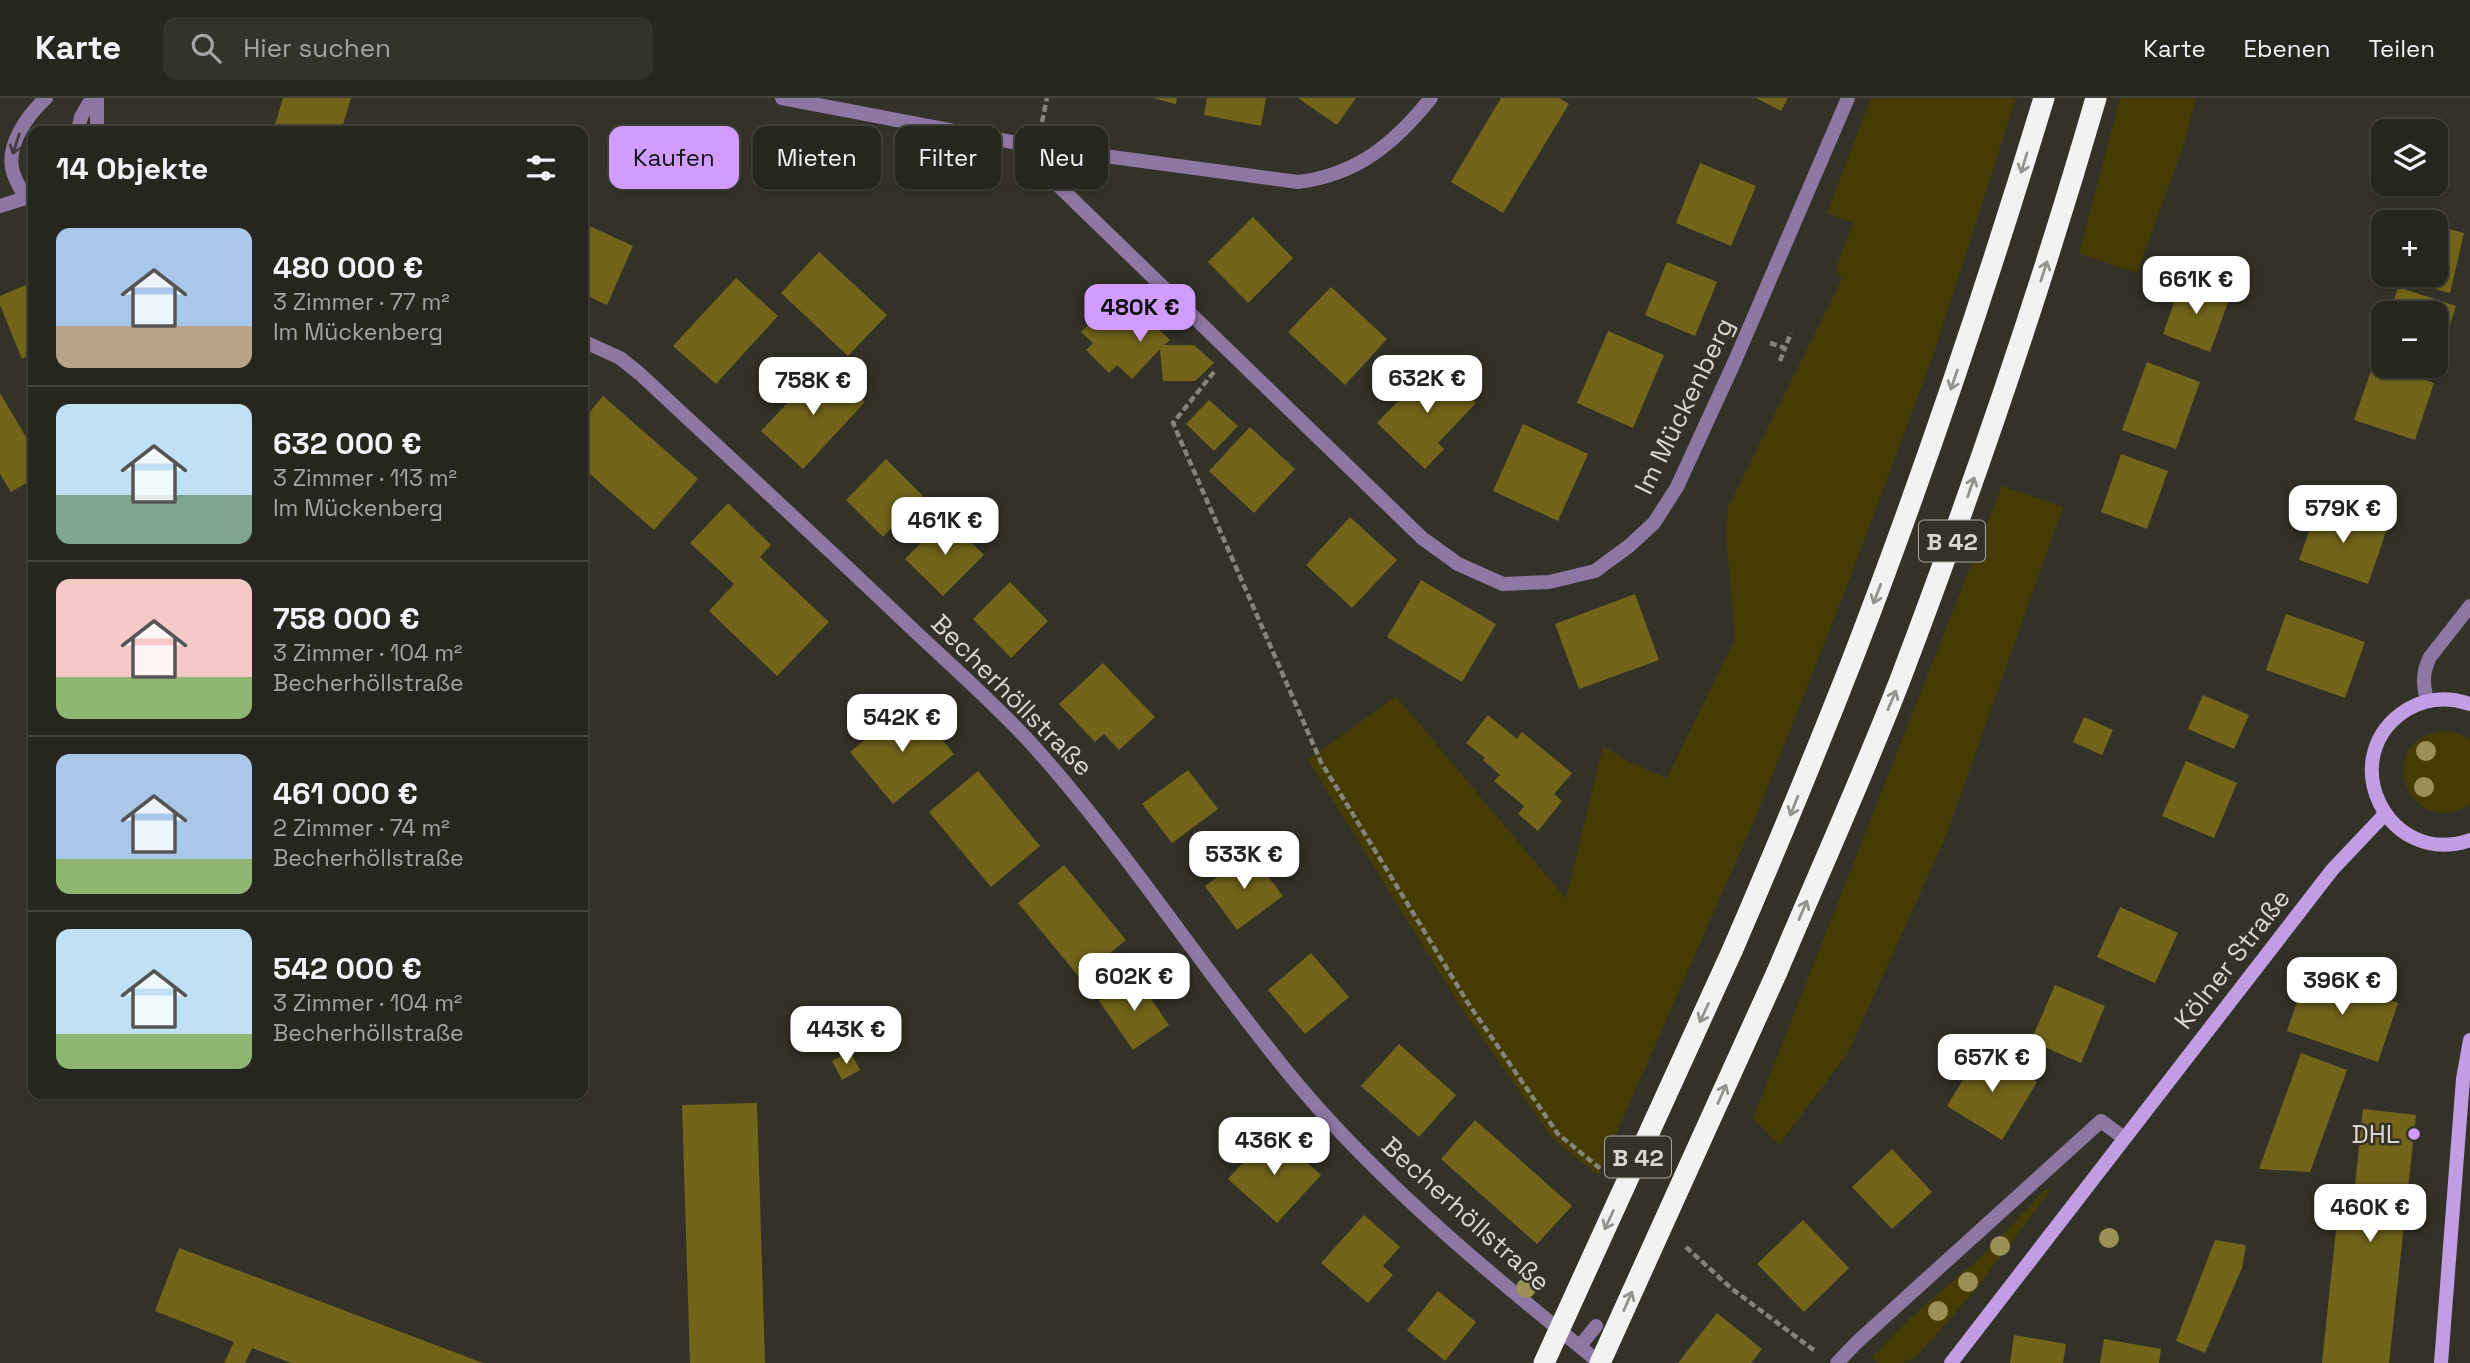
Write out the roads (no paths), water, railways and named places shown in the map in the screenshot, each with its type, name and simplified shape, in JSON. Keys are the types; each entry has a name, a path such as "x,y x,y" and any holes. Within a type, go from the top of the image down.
{"highway":[{"name":"B 42","path":"1544,1363 1732,951 1846,675 1906,516 1977,310 2044,98"},
{"name":"B 42","path":"1600,1363 1777,972 1899,683 2021,342 2096,98"}],"street":[{"path":"28,195 12,170 12,146 32,112 46,98"},
{"path":"79,126 81,117 94,98"},
{"path":"94,98 97,126"},
{"path":"782,98 1015,143"},
{"path":"1108,156 1298,182 1324,179 1347,171 1370,157 1417,116 1431,98"},
{"name":"Im Mückenberg","path":"1062,189 1392,512 1422,538 1458,564 1503,584 1549,582 1595,571 1629,546 1654,523 1677,487 1734,363 1848,98"},
{"path":"0,206 28,197"},
{"name":"Becherhöllstraße","path":"588,343 620,358 640,374 776,499 1027,738 1079,798 1259,1036 1347,1139 1404,1195 1600,1363"},
{"path":"2427,701 2423,684 2425,666 2437,646 2470,606"},
{"path":"2470,704 2448,699 2427,701 2396,717 2376,746 2372,781 2385,814 2402,831 2425,842 2450,845 2470,840"},
{"name":"Kölner Straße","path":"1951,1363 2332,870 2385,814"},
{"path":"2441,1363 2463,1079 2470,1040"},
{"path":"1837,1363 2101,1121 2124,1138"},
{"path":"1580,1346 1595,1326"}],"place":[{"name":"DHL","path":"2414,1134"}]}
